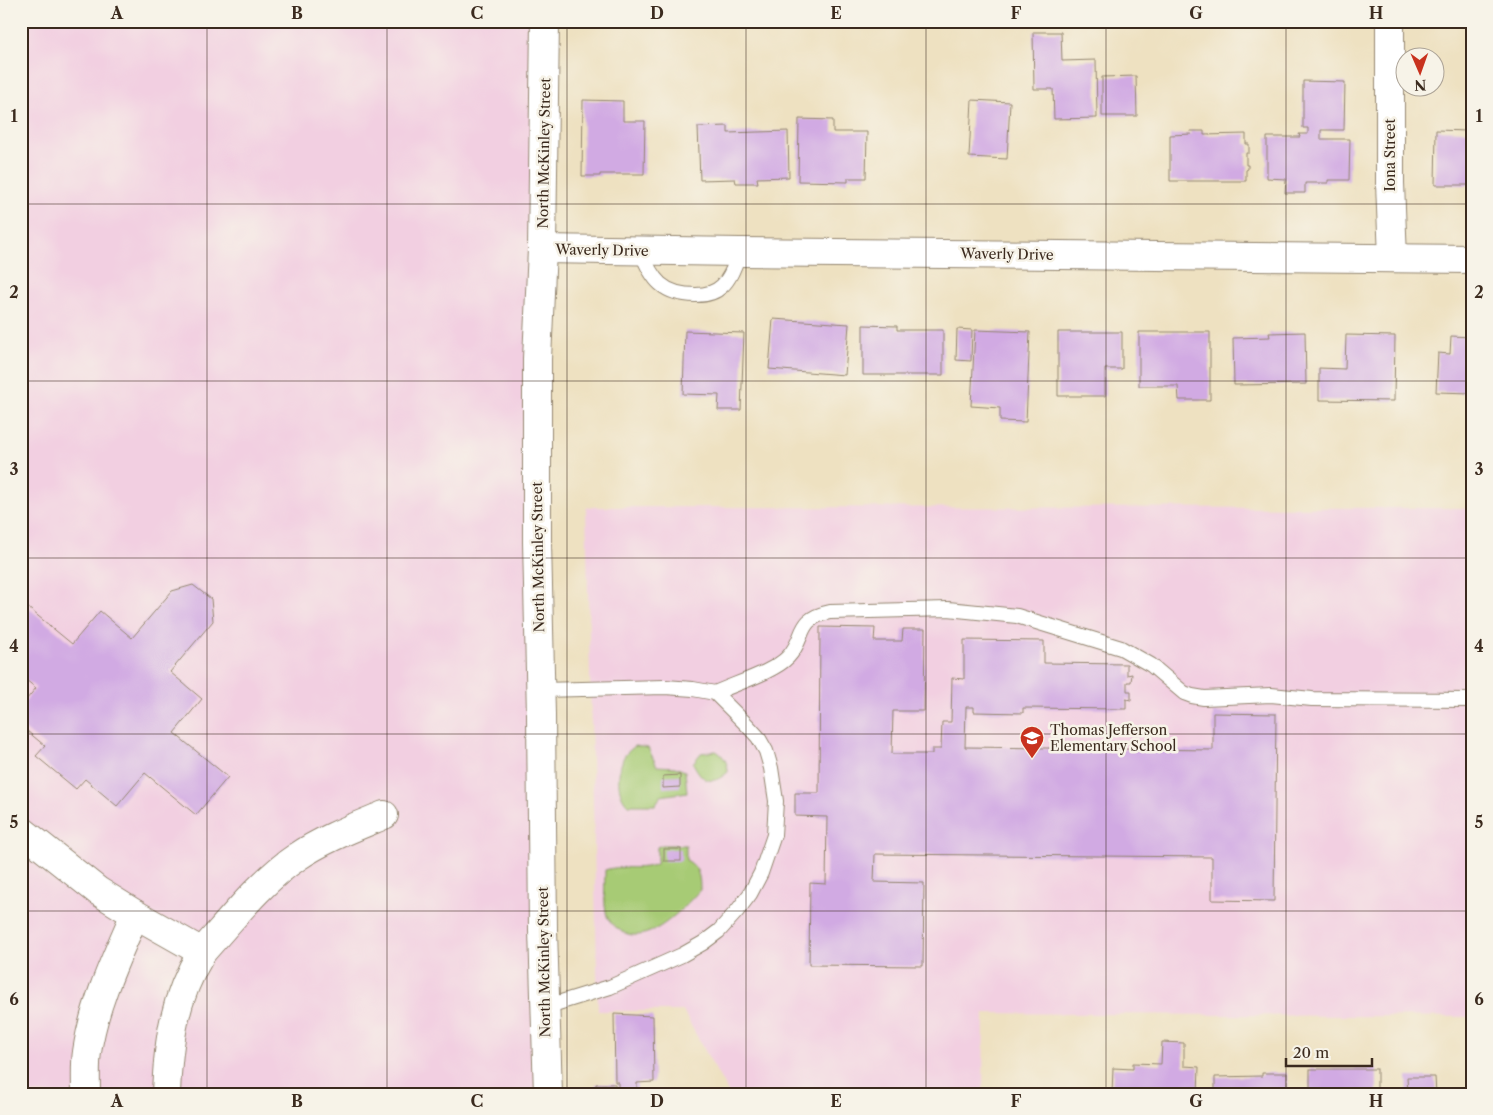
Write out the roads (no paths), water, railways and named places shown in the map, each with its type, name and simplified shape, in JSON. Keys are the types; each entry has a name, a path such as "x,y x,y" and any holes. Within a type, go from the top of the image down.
{"street":[{"name":"North McKinley Street","path":"545,21 542,249 537,359 537,542 541,690 543,930 548,1094"},
{"name":"Iona Street","path":"1390,21 1390,183 1393,258"},
{"name":"Waverly Drive","path":"542,249 1472,259"},
{"path":"166,1094 173,1019 191,973 202,952 268,881 297,856 343,832 384,815"},
{"path":"21,830 98,891 202,952"},
{"path":"86,1094 86,1053 98,1004 135,914"}],"lane":[{"path":"641,251 648,270 657,282 676,293 688,295 710,293 722,286 732,271 740,252"},
{"path":"541,690 665,687 715,693 770,670 781,663 796,646 801,631 811,619 819,614 830,612 948,609 1017,616 1121,648 1151,665 1177,688 1192,696 1204,698 1271,695 1312,699 1472,700"},
{"path":"545,1007 610,987 682,955 703,943 729,921 750,894 768,854 774,835 776,801 771,768 766,751 758,737 715,693"}],"place":[{"name":"Thomas Jefferson Elementary School","path":"1032,759"}]}
